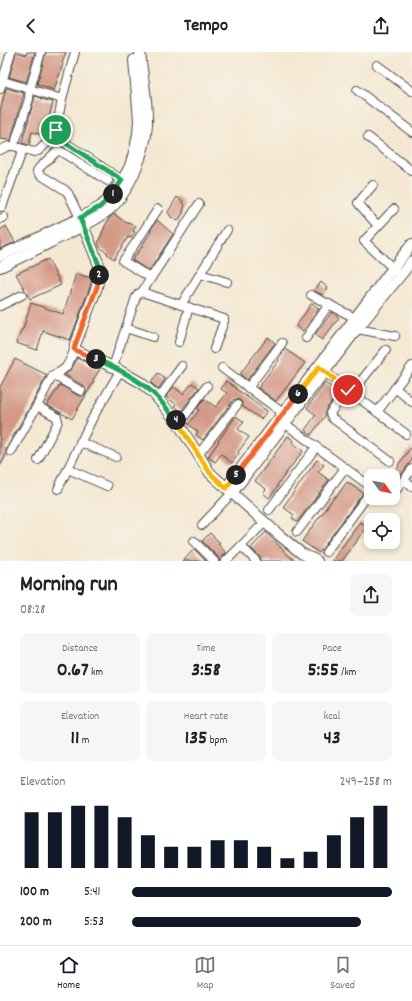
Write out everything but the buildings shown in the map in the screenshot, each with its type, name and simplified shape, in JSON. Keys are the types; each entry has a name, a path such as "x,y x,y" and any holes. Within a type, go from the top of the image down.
{"street":[{"path":"11,52 1,84 62,99"},
{"path":"16,140 29,99 30,90 41,52"},
{"path":"75,52 62,99 56,135 58,138 125,182"},
{"path":"125,182 135,149 139,120 134,52"},
{"path":"0,267 81,222 112,196 136,168 142,152 147,126 147,106 140,52"},
{"path":"377,65 412,91"},
{"path":"357,90 412,132"},
{"path":"0,150 11,145 34,152 38,151 56,135"},
{"path":"368,137 412,171"},
{"path":"2,207 23,149"},
{"path":"11,452 37,406 52,375 61,372 66,367 97,287 99,275 99,265 68,193 39,174 37,171 57,151 60,151 108,181"},
{"path":"373,185 358,203 378,226"},
{"path":"58,489 116,369 126,328 136,297 142,292 199,204"},
{"path":"151,278 123,261 158,209"},
{"path":"394,209 364,241 397,271"},
{"path":"0,256 81,222"},
{"path":"181,305 227,230"},
{"path":"321,369 357,329 397,271 412,244"},
{"path":"202,525 321,369 355,318 397,271 412,261"},
{"path":"200,274 227,282"},
{"path":"142,292 224,319 214,349"},
{"path":"0,306 22,295"},
{"path":"311,296 355,318"},
{"path":"306,338 329,304"},
{"path":"179,342 189,307"},
{"path":"126,328 153,337"},
{"path":"357,329 395,336"},
{"path":"248,388 282,343"},
{"path":"74,349 140,382 154,394 179,424 210,473 279,535 301,553 317,561"},
{"path":"386,350 330,413 332,418 390,461"},
{"path":"158,398 182,366"},
{"path":"377,412 412,366"},
{"path":"222,368 248,388 316,447 364,482"},
{"path":"321,369 406,434"},
{"path":"52,375 81,391"},
{"path":"179,424 207,386"},
{"path":"395,388 412,402"},
{"path":"198,455 237,405"},
{"path":"37,406 57,417 58,420 38,460"},
{"path":"80,442 116,457"},
{"path":"269,510 316,447"},
{"path":"297,532 345,468"},
{"path":"68,469 107,486"},
{"path":"400,485 412,469"},
{"path":"404,480 412,487"},
{"path":"326,552 364,500"},
{"path":"226,561 265,522"},
{"path":"194,541 214,561"},
{"path":"241,546 256,561"}],"route":[{"path":"56,130 56,135 58,138 122,180 112,196 100,207 80,218 99,265 99,275 97,287 74,349 113,367 140,382 154,394 178,423 210,473 226,488 319,367 348,390"}]}
